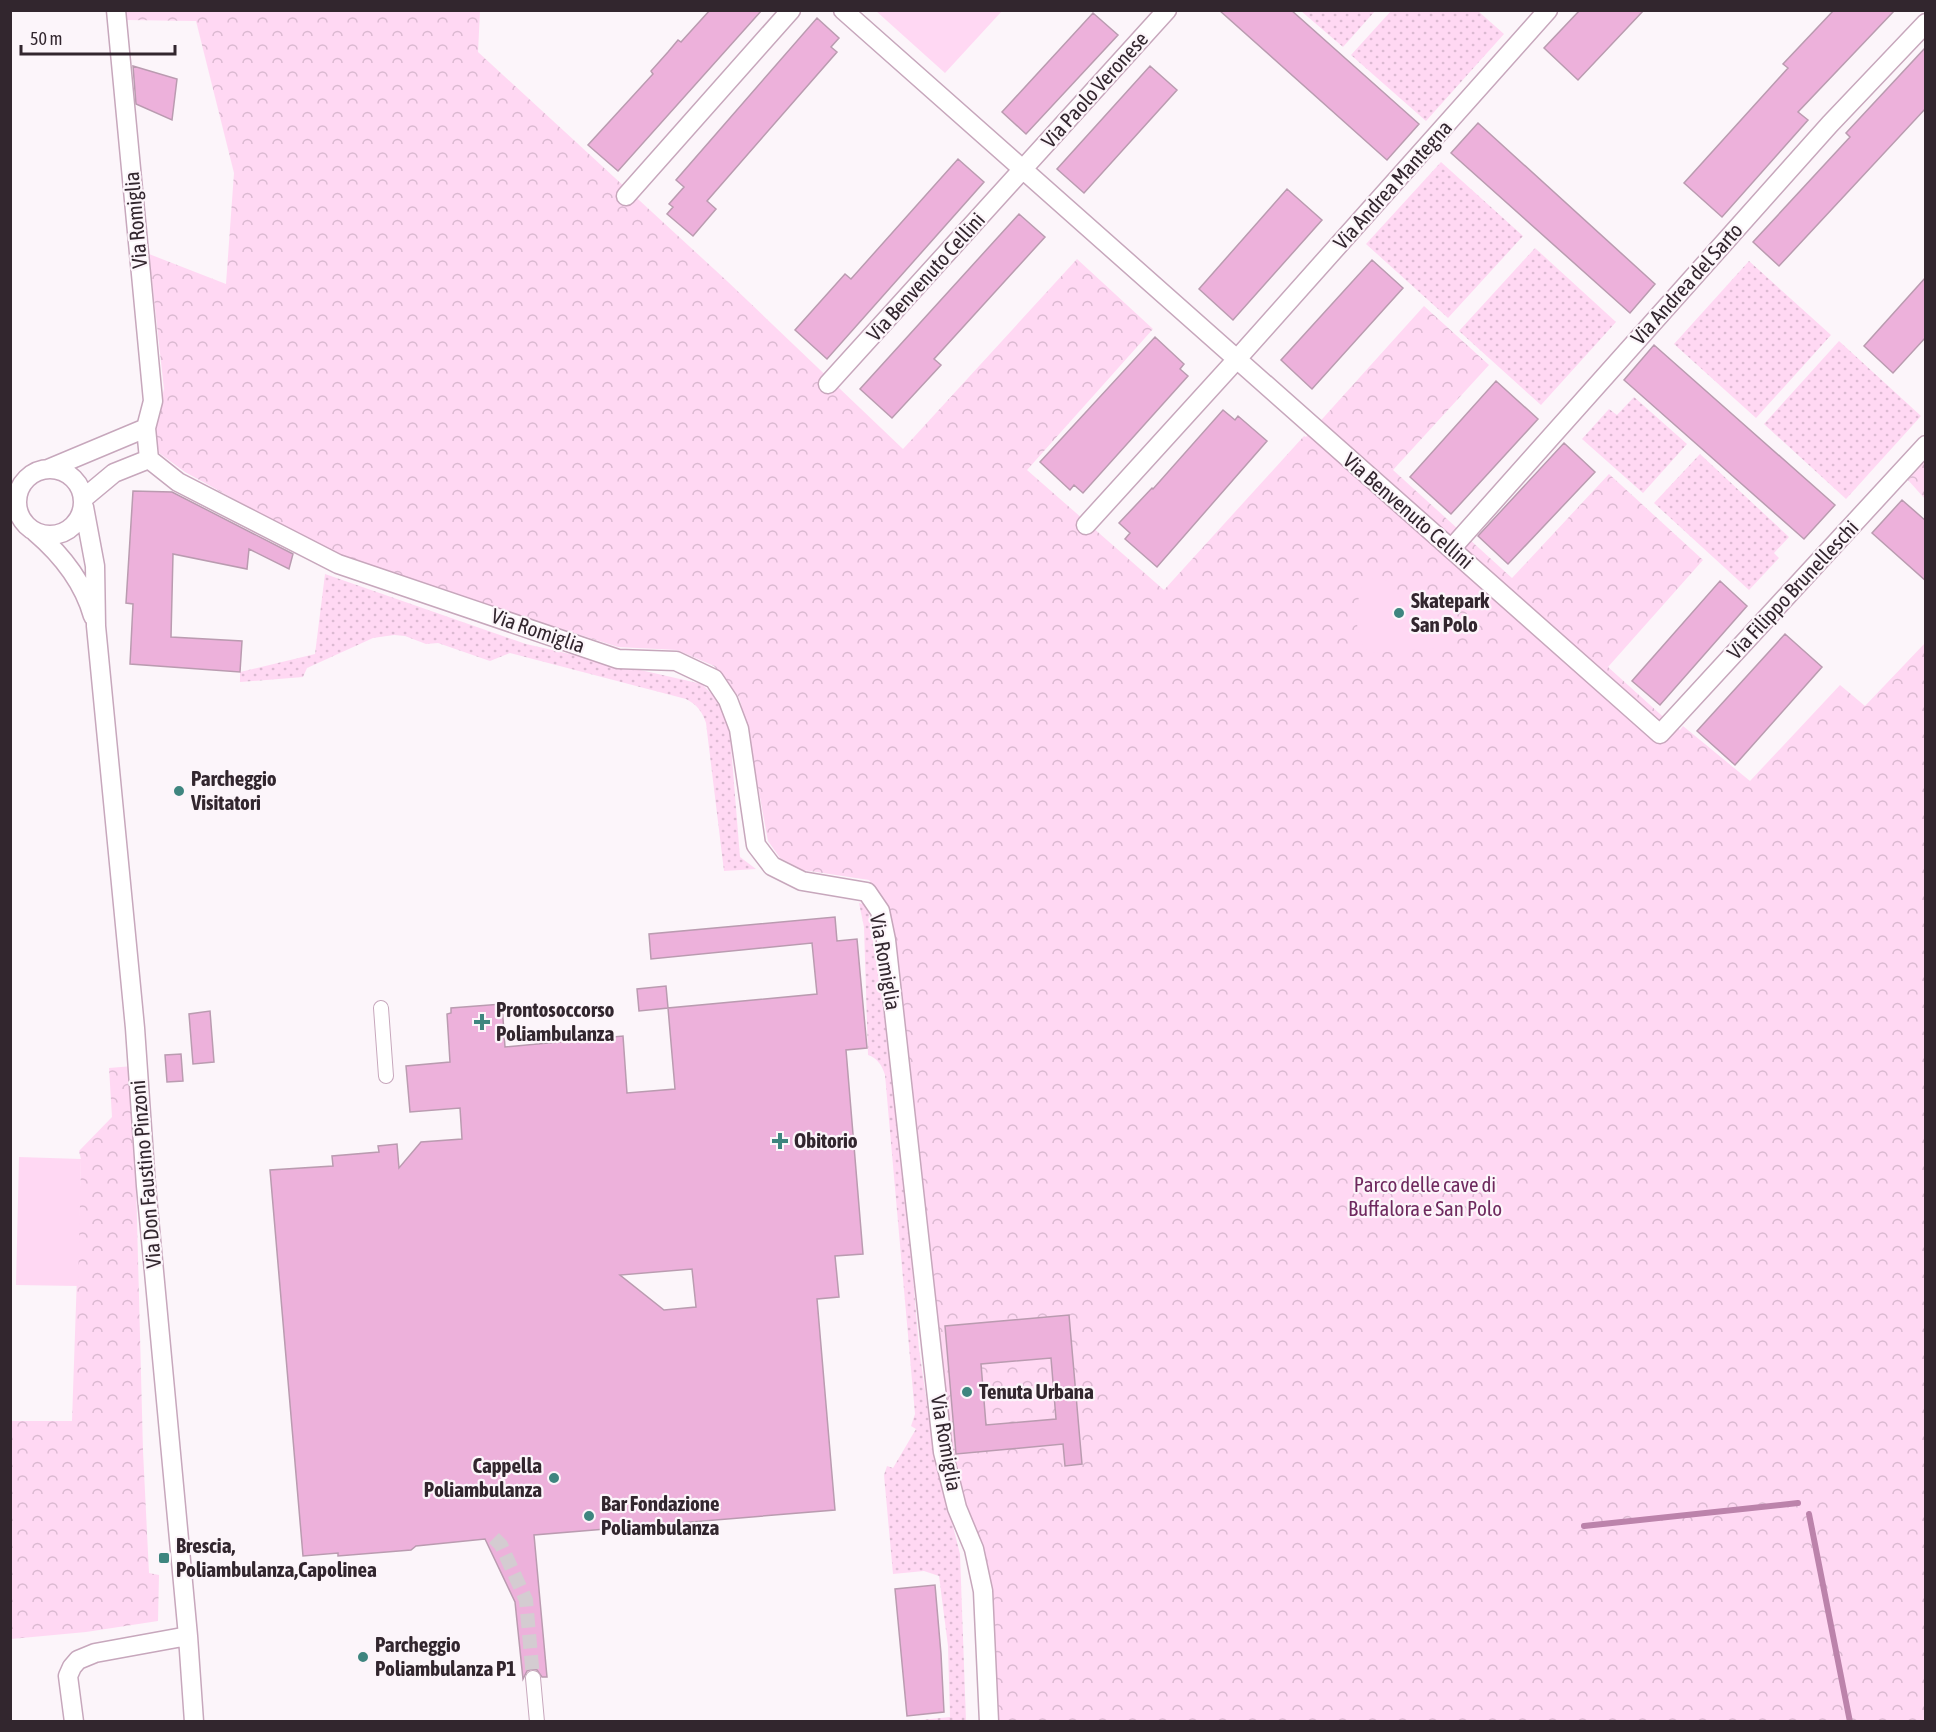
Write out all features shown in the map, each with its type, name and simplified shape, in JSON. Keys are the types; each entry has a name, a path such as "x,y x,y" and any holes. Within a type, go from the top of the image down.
{"street":[{"name":"Via Romiglia","path":"116,10 153,400 146,428 149,459 178,482 338,564 618,658 676,661 714,679 728,700 739,729 756,845 772,866 802,881 867,892 880,911 886,940 943,1452 957,1508 974,1549 983,1591 988,1722"},
{"path":"626,196 791,10"},
{"name":"Via Benvenuto Cellini","path":"843,10 1660,734"},
{"name":"Via Paolo Veronese","path":"1023,170 1167,10"},
{"name":"Via Andrea Mantegna","path":"1237,359 1548,10"},
{"name":"Via Andrea del Sarto","path":"1451,549 1830,124 1926,23"},
{"name":"Via Benvenuto Cellini","path":"828,384 1023,170"},
{"path":"1086,525 1237,359"},
{"path":"10,475 41,471 68,474 75,480 84,502 81,517 74,526 55,536 35,532 15,515 20,488 41,471 146,428"},
{"name":"Via Filippo Brunelleschi","path":"1660,734 1926,446"},
{"path":"84,502 114,473 149,459"},
{"name":"Via Don Faustino Pinzoni","path":"84,502 95,566 96,626 135,1028 146,1186 194,1722"},
{"name":"Via Don Faustino Pinzoni","path":"35,532 67,564 80,583 90,604 96,626"},
{"path":"381,1008 386,1076"},
{"path":"74,1722 68,1676 78,1660 95,1653 188,1636"},
{"path":"533,1678 537,1722"}],"green space":[{"name":"Parco delle cave di Buffalora e San Polo","path":"125,11 480,11 478,52 727,281 903,449 1077,259 1153,329 1027,470 1164,590 1424,306 1489,365 1393,470 1512,578 1609,474 1703,560 1608,667 1670,723 1680,730 1683,726 1750,781 1840,685 1865,706 1925,643 1925,1721 996,1721 963,1506 948,1454 915,1120 894,939 887,904 869,880 803,870 780,858 768,841 747,727 739,697 714,666 677,650 618,647 341,558 185,472 159,453 154,427 164,389 149,254 226,284 234,173 196,21 127,20"},
{"path":"876,11 1002,11 945,73"},
{"path":"1301,11 1375,11 1343,47"},
{"path":"1391,11 1478,11 1504,34 1426,121 1351,55"},
{"path":"1441,162 1523,236 1448,318 1366,244"},
{"path":"1535,248 1616,322 1541,405 1459,331"},
{"path":"1749,261 1831,335 1756,418 1674,344"},
{"path":"1839,341 1921,416 1846,499 1764,424"},
{"path":"1634,397 1687,444 1643,493 1582,439 1609,409 1617,415"},
{"path":"1700,454 1789,537 1774,553 1779,558 1749,590 1654,503"},
{"path":"1925,461 1925,499 1908,480"},
{"path":"325,574 526,644 702,684 716,698 724,713 730,734 740,857 756,869 724,871 706,723 699,709 686,699 510,653 490,661 438,643 426,644 405,636 394,635 373,638 307,668 303,677 240,682 240,672 315,654"},
{"name":"Skatepark San Polo","path":"1374,578 1383,579 1392,584 1403,603 1408,606 1439,611 1447,627 1444,639 1438,648 1369,653 1360,637 1357,608 1364,581"},
{"path":"859,903 866,905 869,914 889,1050 905,1181 919,1349 926,1397 937,1463 960,1554 966,1721 911,1721 950,1717 948,1646 939,1576 924,1571 893,1574 884,1475 887,1466 893,1468 916,1429 911,1426 915,1414 885,1075 879,1062 868,1055 864,927"},
{"path":"133,1066 143,1451 149,1573 159,1575 158,1621 86,1632 11,1639 10,1421 72,1421 81,1159 79,1151 112,1117 109,1068"},
{"path":"19,1157 81,1159 78,1286 16,1285"}],"building":[{"path":"710,10 762,10 618,171 588,145 653,74 651,71 678,40 681,42"},
{"path":"1219,10 1291,10 1419,124 1387,160"},
{"path":"1580,10 1644,10 1578,80 1544,48"},
{"path":"1834,10 1895,10 1798,112 1808,120 1722,217 1684,183 1788,68 1783,64"},
{"path":"1093,13 1118,35 1026,134 1002,112"},
{"path":"817,18 839,38 831,47 837,52 707,201 716,209 693,236 667,214 673,207 669,204 684,187 676,180"},
{"path":"1926,47 1926,108 1779,266 1753,242 1850,137 1846,133"},
{"path":"133,66 177,79 172,120 136,104"},
{"path":"1150,66 1177,90 1084,193 1057,169"},
{"path":"1478,123 1655,284 1630,313 1451,153"},
{"path":"958,159 984,182 827,359 795,330 845,274 851,279"},
{"path":"1287,189 1322,220 1233,320 1199,289"},
{"path":"1019,214 1045,237 934,359 941,365 892,418 860,389"},
{"path":"1372,260 1403,288 1312,389 1281,360"},
{"path":"1926,277 1926,337 1893,373 1864,346"},
{"path":"1155,337 1184,364 1180,369 1188,376 1083,493 1074,485 1070,490 1040,462"},
{"path":"1654,345 1835,505 1804,539 1624,380"},
{"path":"1496,381 1538,419 1451,514 1410,477"},
{"path":"1223,410 1235,420 1238,416 1267,441 1157,567 1125,539 1130,533 1119,523 1153,489"},
{"path":"1564,443 1595,472 1508,564 1478,536"},
{"path":"133,491 172,492 293,554 289,569 249,549 247,569 173,554 171,637 242,641 240,672 130,664 133,604 126,603"},
{"path":"1902,500 1926,521 1926,581 1872,533"},
{"path":"1720,581 1747,606 1660,705 1632,681"},
{"path":"1785,634 1822,667 1735,765 1697,731"},
{"path":"835,917 837,941 857,939 867,1048 846,1050 863,1254 835,1256 839,1297 817,1299 835,1510 534,1535 547,1677 542,1677 537,1670 532,1669 527,1671 523,1679 515,1602 485,1539 416,1546 411,1550 338,1556 338,1553 303,1556 270,1170 333,1166 332,1156 379,1152 378,1146 397,1144 399,1168 421,1142 462,1139 460,1108 410,1112 406,1066 450,1062 447,1014 451,1013 451,1008 502,1004 505,1047 623,1036 627,1093 675,1089 668,1008 817,994 812,943 651,959 649,934","holes":["692,1269 696,1307 664,1310 620,1275"]},
{"path":"666,986 668,1008 639,1011 637,989"},
{"path":"210,1011 214,1062 193,1064 189,1014"},
{"path":"181,1054 183,1081 167,1082 165,1055"},
{"name":"Tenuta Urbana","path":"1069,1315 1082,1464 1065,1466 1063,1444 956,1454 945,1326","holes":["1051,1358 1056,1419 986,1425 981,1364"]},
{"path":"935,1585 944,1712 907,1716 895,1589"}],"waterway":[{"path":"1584,1526 1798,1503"},
{"path":"1809,1514 1850,1722"}],"tunnel":[{"path":"494,1538 501,1545 526,1600 533,1678"}],"place":[{"name":"Skatepark San Polo","path":"1399,613"},
{"name":"Parcheggio Visitatori","path":"179,791"},
{"name":"Prontosoccorso Poliambulanza","path":"482,1022"},
{"name":"Obitorio","path":"780,1141"},
{"name":"Tenuta Urbana","path":"967,1392"},
{"name":"Cappella Poliambulanza","path":"554,1478"},
{"name":"Bar Fondazione Poliambulanza","path":"589,1516"},
{"name":"Brescia, Poliambulanza,Capolinea","path":"164,1558"},
{"name":"Parcheggio Poliambulanza P1","path":"363,1657"}]}
